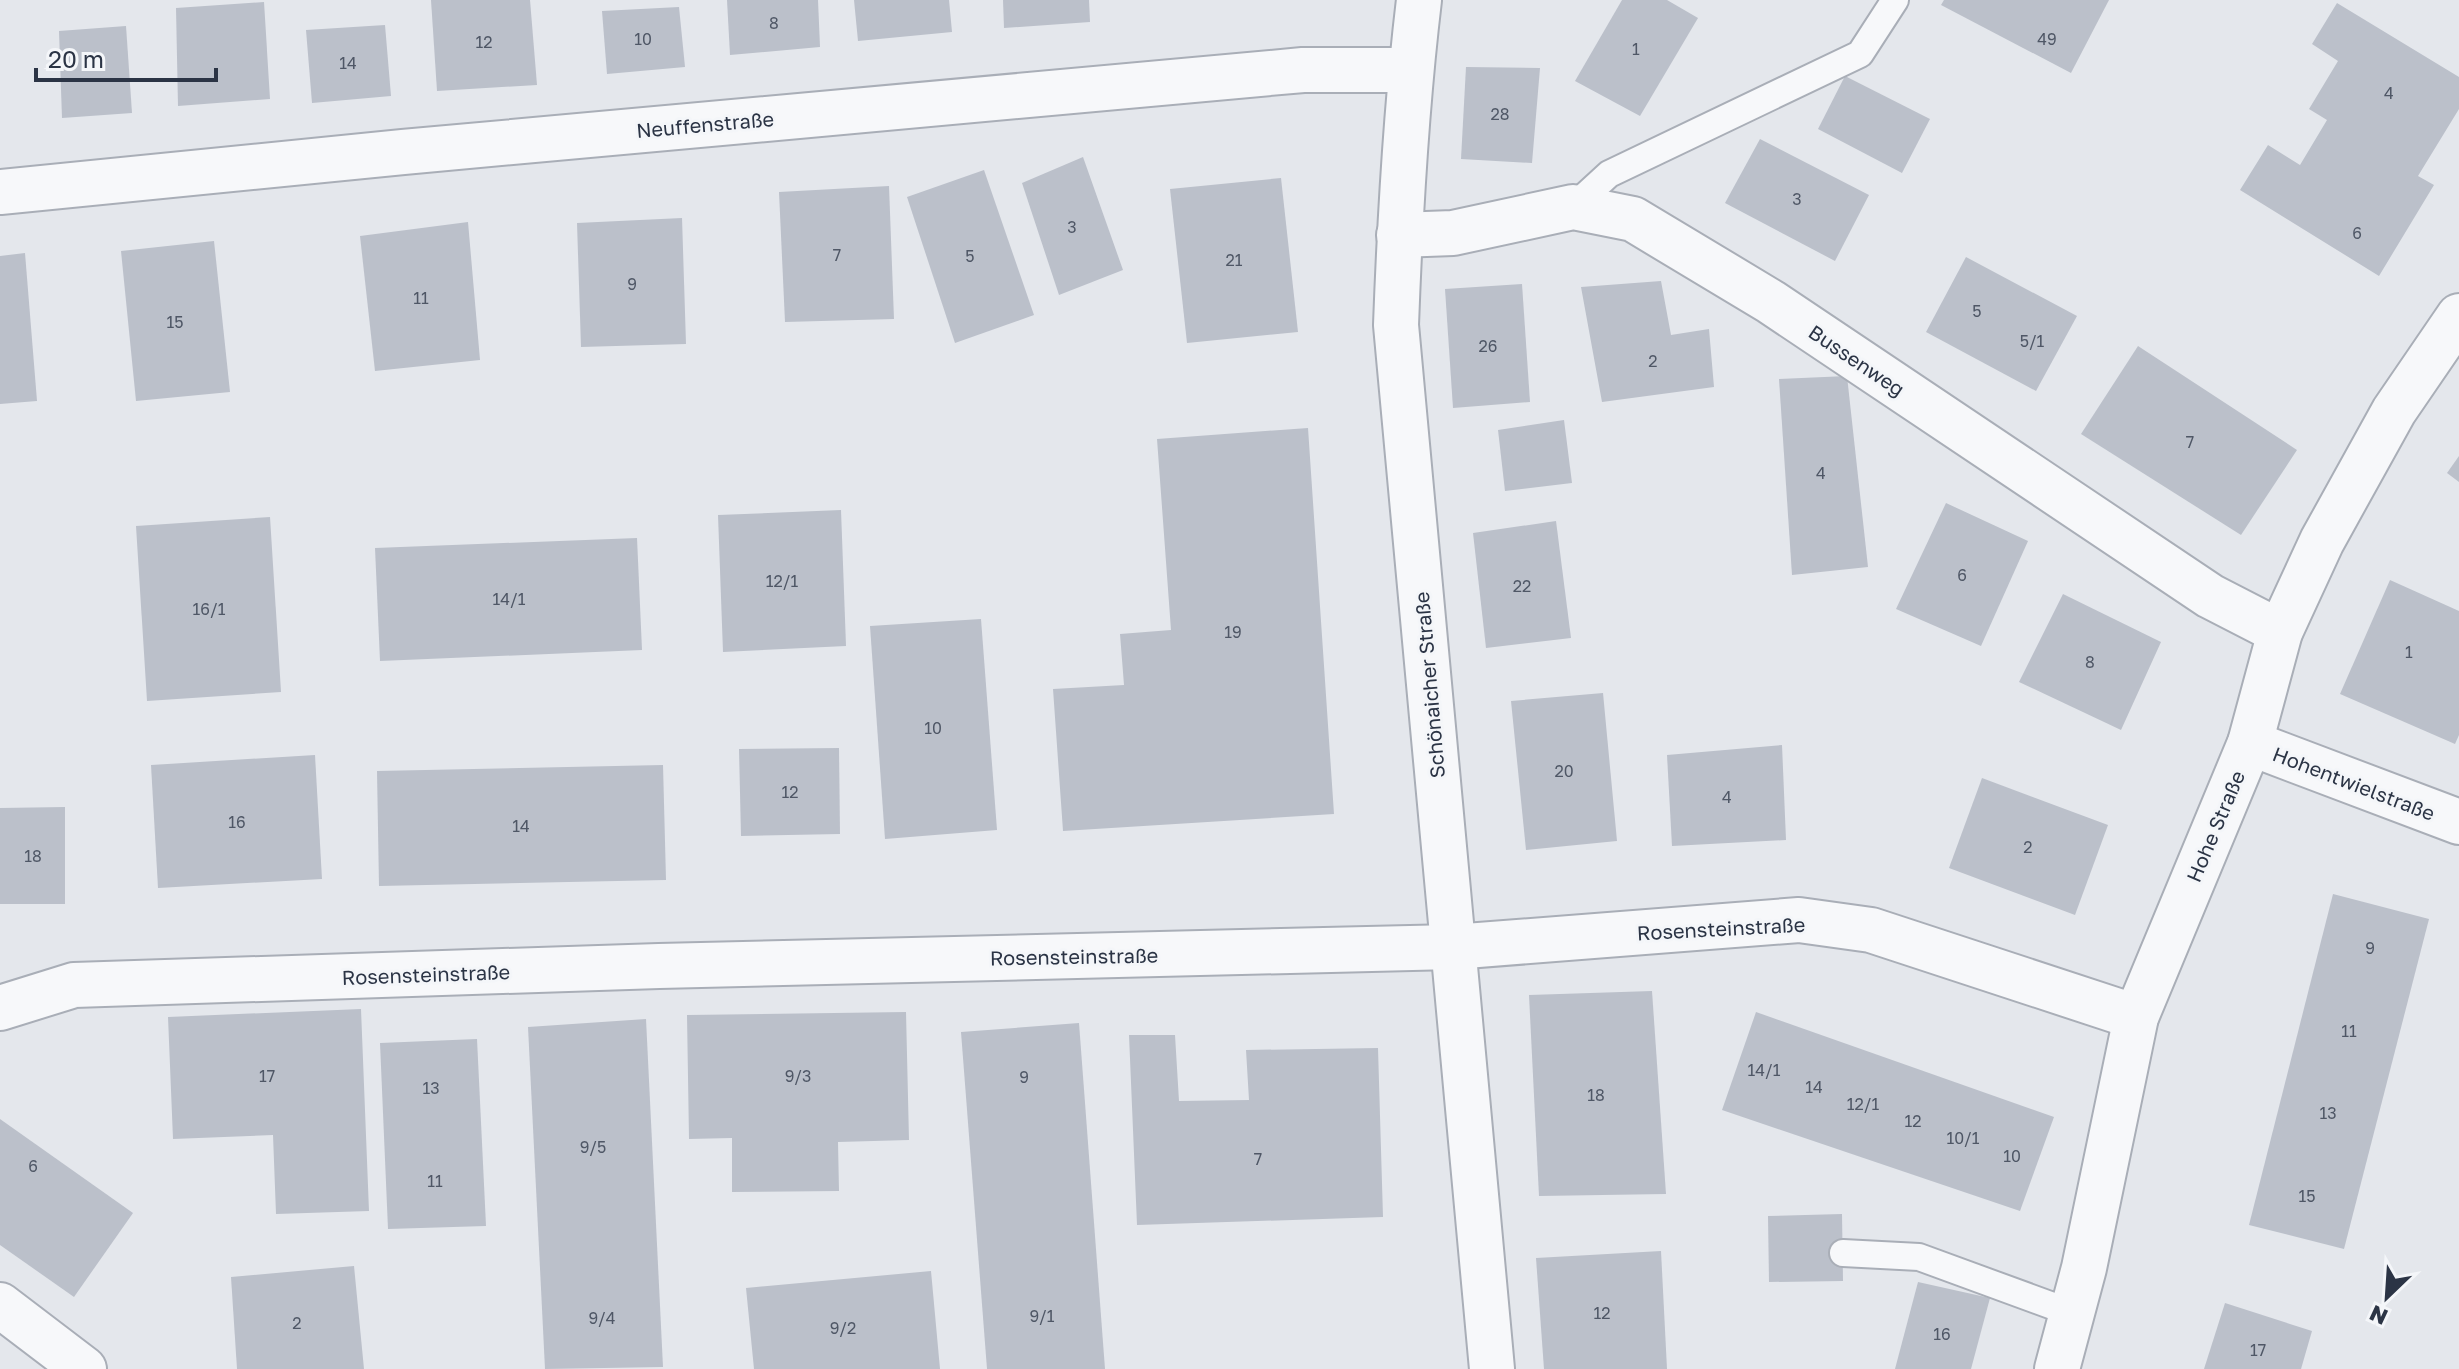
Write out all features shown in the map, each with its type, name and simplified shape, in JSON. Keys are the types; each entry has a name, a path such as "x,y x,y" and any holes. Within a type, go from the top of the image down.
{"street":[{"name":"Schönaicher Straße","path":"1419,0 1399,235 1396,325 1492,1369"},
{"name":"Neuffenstraße","path":"0,192 1303,70 1411,70"},
{"name":"Bussenweg","path":"1399,235 1453,233 1573,207 1633,219 1771,302 2210,596 2280,632"},
{"name":"Hohe Straße","path":"2057,1369 2084,1268 2136,1017 2250,743 2280,632 2322,541 2394,411 2459,316"},
{"name":"Hohentwielstraße","path":"2250,743 2459,822"},
{"name":"Rosensteinstraße","path":"0,1008 74,985 659,966 1453,947 1799,920 1871,930 2136,1017"},
{"path":"0,1305 84,1369"}],"lane":[{"path":"1573,207 1609,174 1860,54 1895,0"},
{"path":"1843,1253 1919,1257 2072,1313"}],"building":[{"path":"431,0 530,0 537,85 437,91"},
{"path":"727,0 818,0 820,47 730,55"},
{"path":"854,0 949,0 952,32 858,41"},
{"path":"1003,0 1089,0 1090,22 1004,28"},
{"path":"1622,0 1667,0 1698,18 1640,116 1575,81"},
{"path":"1944,0 2109,0 2071,73 1941,5"},
{"path":"264,2 270,99 178,106 176,8"},
{"path":"2337,3 2459,77 2459,109 2418,176 2434,185 2379,276 2240,190 2268,145 2300,165 2327,120 2309,109 2338,61 2312,44"},
{"path":"679,7 685,67 607,74 602,11"},
{"path":"385,25 391,96 312,103 306,30"},
{"path":"126,26 132,113 62,118 59,31"},
{"path":"1466,67 1540,68 1532,163 1461,159"},
{"path":"1845,76 1930,119 1902,173 1818,129"},
{"path":"1760,139 1869,195 1835,261 1725,203"},
{"path":"1083,157 1123,270 1059,295 1022,183"},
{"path":"984,170 1034,315 955,343 907,197"},
{"path":"1281,178 1298,332 1187,343 1170,189"},
{"path":"889,186 894,319 785,322 779,192"},
{"path":"682,218 686,344 581,347 577,223"},
{"path":"468,222 480,360 375,371 360,236"},
{"path":"214,241 230,392 136,401 121,251"},
{"path":"25,253 37,401 0,404 0,256"},
{"path":"1966,257 2077,316 2036,391 1926,332"},
{"path":"1661,281 1671,335 1709,329 1714,387 1602,402 1581,287"},
{"path":"1522,284 1530,402 1453,408 1445,289"},
{"path":"2138,346 2297,450 2241,535 2081,434"},
{"path":"1847,376 1868,567 1792,575 1779,379"},
{"path":"1564,420 1572,483 1505,491 1498,430"},
{"path":"1308,428 1334,814 1063,831 1053,689 1124,685 1120,634 1171,630 1157,439"},
{"path":"2459,456 2459,482 2447,473"},
{"path":"1946,503 2028,541 1981,646 1896,609"},
{"path":"841,510 846,646 723,652 718,515"},
{"path":"270,517 281,692 147,701 136,526"},
{"path":"1556,521 1571,638 1486,648 1473,533"},
{"path":"637,538 642,650 380,661 375,548"},
{"path":"2390,580 2459,611 2459,735 2455,744 2340,694"},
{"path":"2063,594 2161,642 2121,730 2019,682"},
{"path":"981,619 997,830 885,839 870,626"},
{"path":"1603,693 1617,841 1526,850 1511,701"},
{"path":"1782,745 1786,840 1672,846 1667,755"},
{"path":"839,748 840,834 741,836 739,749"},
{"path":"315,755 322,879 158,888 151,765"},
{"path":"663,765 666,880 379,886 377,771"},
{"path":"1982,778 2108,825 2075,915 1949,868"},
{"path":"65,807 65,904 0,904 0,808"},
{"path":"2333,894 2429,919 2344,1249 2249,1225"},
{"path":"1652,991 1666,1194 1539,1196 1529,995"},
{"path":"361,1009 369,1211 276,1214 273,1135 173,1139 168,1017"},
{"path":"906,1012 909,1140 838,1142 839,1191 732,1192 732,1138 689,1139 687,1015"},
{"path":"1756,1012 2054,1117 2020,1211 1722,1110"},
{"path":"646,1019 663,1367 545,1369 528,1027"},
{"path":"1079,1023 1105,1369 987,1369 961,1032"},
{"path":"1129,1035 1175,1035 1179,1101 1249,1100 1246,1050 1378,1048 1383,1217 1137,1225"},
{"path":"477,1039 486,1226 388,1229 380,1043"},
{"path":"0,1119 133,1213 74,1297 0,1245"},
{"path":"1842,1214 1843,1281 1769,1282 1768,1216"},
{"path":"1661,1251 1667,1369 1544,1369 1536,1258"},
{"path":"354,1266 364,1369 237,1369 231,1277"},
{"path":"931,1271 940,1369 754,1369 746,1288"},
{"path":"1918,1282 1990,1298 1971,1369 1895,1369"},
{"path":"2225,1303 2312,1331 2301,1369 2204,1369"}]}
